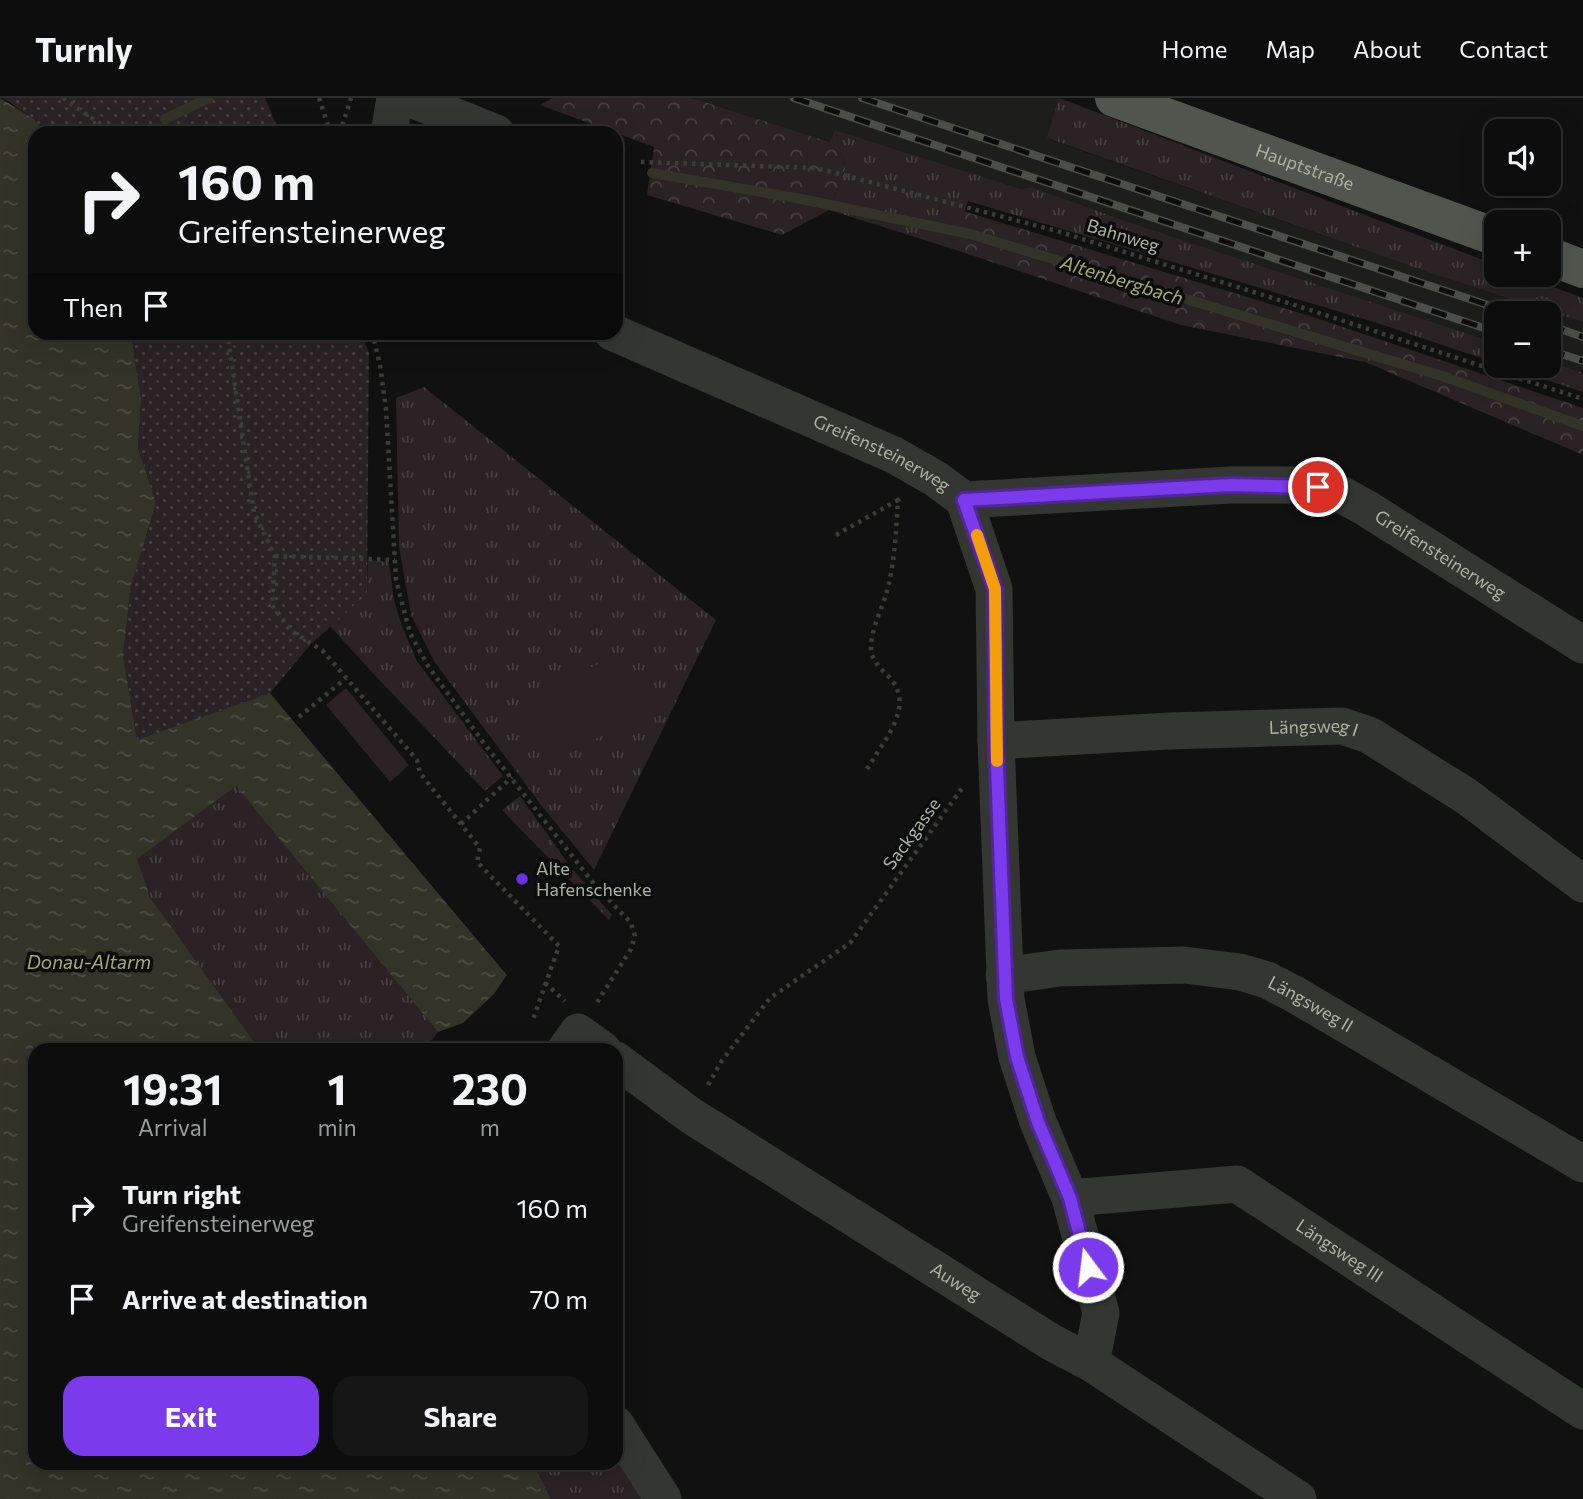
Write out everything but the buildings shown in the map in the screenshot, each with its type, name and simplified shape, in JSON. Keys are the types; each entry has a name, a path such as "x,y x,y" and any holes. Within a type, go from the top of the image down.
{"main road":[{"name":"Hauptstraße","path":"1114,98 1484,233"},
{"path":"1561,261 1583,269"}],"street":[{"path":"390,126 395,98"},
{"path":"409,98 479,126"},
{"name":"Greifensteinerweg","path":"623,337 894,455 950,489 1231,485 1318,487 1335,491 1583,645"},
{"path":"950,489 995,589 996,741 1006,999 1017,1057 1038,1122 1070,1198 1101,1313 1091,1363"},
{"name":"Längsweg I","path":"996,741 1169,731 1342,726 1369,736 1466,796 1583,884"},
{"name":"Längsweg II","path":"1004,976 1060,968 1184,965 1240,972 1268,980 1583,1164"},
{"name":"Auweg","path":"623,1065 690,1115 1051,1342 1091,1363 1298,1499"},
{"name":"Längsweg III","path":"1070,1198 1237,1185 1583,1410"},
{"path":"623,1436 663,1499"}],"path":[{"path":"63,98 103,126"},
{"path":"319,98 330,126"},
{"path":"342,126 351,98"},
{"name":"Bahnweg","path":"641,162 816,167 1070,235 1583,399"},
{"path":"228,340 254,513 275,556 272,605 290,630 323,651 416,760 420,773 480,848 477,862 559,946 532,1022"},
{"path":"374,340 386,409 396,580 410,633 428,666 594,884 631,923 635,936 631,949 583,1043"},
{"path":"835,535 898,500 950,489"},
{"path":"867,769 900,712 901,700 892,680 878,667 871,649 895,552 898,500"},
{"path":"275,556 395,560"},
{"path":"299,717 346,678"},
{"path":"461,824 512,777"},
{"name":"Sackgasse","path":"690,1115 722,1062 769,998 850,943 964,786"}],"shaded area":[{"path":"692,98 1059,98 1048,139 1517,301 1484,301 1484,339 1131,223 1032,187 1021,189 835,130 831,142"},
{"path":"1561,315 1583,322 1583,373 1561,365"}],"green space":[{"path":"3,98 265,98 277,126 39,126 34,119"},
{"path":"552,98 692,98 830,142 835,130 845,169 829,210 782,235 647,195 654,147 623,136 623,126 597,126 540,105"},
{"path":"1059,98 1484,260 1484,287 1554,287 1583,298 1583,322 1561,315 1561,301 1517,301 1047,138"},
{"path":"835,130 1021,189 1032,187 1131,223 1484,339 1484,359 1374,322 968,201 953,249 829,210 845,169"},
{"path":"963,211 1313,317 1484,375 1484,378 1494,378 1583,408 1583,455 1365,362 1181,325 953,249"},
{"path":"132,340 364,340 369,353 367,594 311,644 270,693 137,741 123,655 131,586 156,503 138,448 141,400"},
{"path":"1561,365 1583,373 1583,392 1540,378 1561,378"},
{"path":"424,387 716,620 594,870 541,805 434,661 411,615 399,546 396,398"},
{"path":"368,560 389,562 394,600 417,661 503,776 485,791 330,626 367,594"},
{"path":"624,653 651,715 545,760 518,698"},
{"path":"346,688 409,765 390,782 326,705"},
{"path":"236,785 438,1032 429,1043 255,1043 150,897 136,859"},
{"path":"520,796 570,866 612,915 609,920 502,810"},
{"path":"623,1464 645,1499 551,1499 536,1470 623,1470"}],"water":[{"name":"Donau-Altarm","path":"0,98 34,119 39,126 28,126 28,340 132,340 141,400 138,448 156,503 131,586 123,655 137,740 270,693 507,975 494,994 463,1023 438,1032 236,786 137,859 150,897 255,1043 28,1043 28,1470 536,1470 551,1499 0,1499"}],"pier":[{"path":"283,703 510,973 507,975 281,706"}],"waterway":[{"name":"Altenbergbach","path":"165,119 209,98"},
{"name":"Altenbergbach","path":"652,173 801,199 970,234 1442,376 1583,426"}],"railway":[{"path":"794,98 1484,328"},
{"path":"862,98 1484,304"},
{"path":"1561,329 1583,337"},
{"path":"1561,354 1583,361"}],"slow traffic":[{"path":"977,535 995,589 997,761"}],"place":[{"name":"Alte Hafenschenke","path":"522,879"}],"route":[{"path":"1088,1267 1070,1198 1038,1122 1017,1057 1006,999 996,741 995,589 964,500 1231,485 1318,487"}]}
